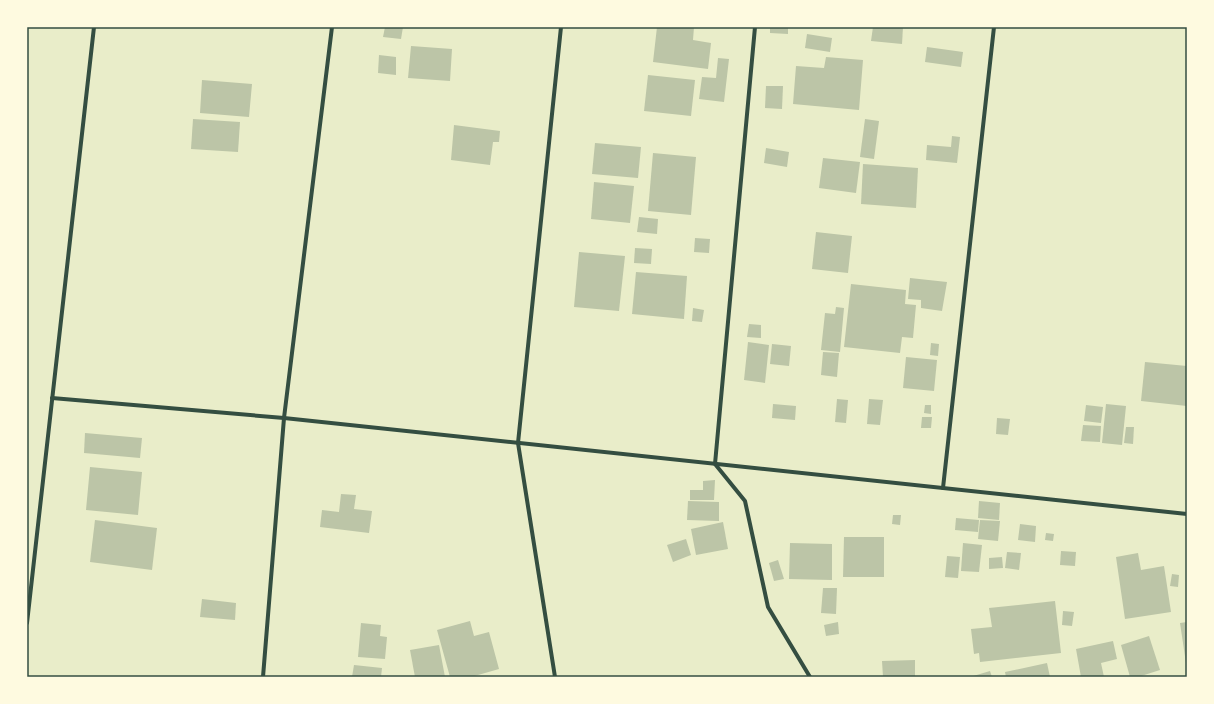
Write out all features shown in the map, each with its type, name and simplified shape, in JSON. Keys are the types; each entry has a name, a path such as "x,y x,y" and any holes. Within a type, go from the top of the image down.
{"street":[{"path":"27,623 94,27"},
{"path":"263,677 284,418 332,27"},
{"path":"554,677 518,443 561,27"},
{"path":"755,27 715,464 745,500 768,607 810,677"},
{"path":"943,488 994,27"},
{"path":"52,398 284,418 1187,514"}],"building":[{"path":"385,27 403,27 401,39 383,37"},
{"path":"657,27 694,27 693,40 711,43 708,69 653,62"},
{"path":"770,27 788,27 788,34 770,33"},
{"path":"873,27 903,27 902,44 871,41"},
{"path":"807,34 832,38 830,52 805,48"},
{"path":"411,46 452,49 450,81 408,78"},
{"path":"927,47 963,52 961,67 925,62"},
{"path":"379,55 396,57 396,75 378,73"},
{"path":"826,57 863,60 859,110 793,104 796,66 824,68"},
{"path":"718,58 729,59 724,102 699,99 702,77 716,78"},
{"path":"648,75 695,80 691,116 644,111"},
{"path":"202,80 252,84 249,117 200,113"},
{"path":"766,86 783,86 782,109 765,108"},
{"path":"193,119 240,122 238,152 191,149"},
{"path":"865,119 879,121 874,159 860,157"},
{"path":"454,125 500,131 499,142 493,142 490,165 451,160"},
{"path":"952,136 960,137 957,163 926,160 927,145 951,147"},
{"path":"595,143 641,147 638,178 592,174"},
{"path":"766,148 789,152 787,167 764,163"},
{"path":"653,153 696,157 691,215 648,211"},
{"path":"823,158 860,162 856,193 819,188"},
{"path":"863,164 918,168 916,208 861,204"},
{"path":"594,182 634,186 630,223 591,219"},
{"path":"639,217 658,219 657,234 637,232"},
{"path":"816,232 852,236 848,273 812,269"},
{"path":"695,238 710,239 709,253 694,252"},
{"path":"635,248 652,249 651,264 634,263"},
{"path":"579,252 625,256 619,311 574,307"},
{"path":"636,272 687,276 684,319 632,314"},
{"path":"910,278 947,282 942,311 921,308 921,300 908,299"},
{"path":"851,284 906,290 905,304 916,305 913,338 902,337 900,353 844,347"},
{"path":"836,307 844,308 840,352 821,350 825,313 835,314"},
{"path":"693,308 704,310 702,322 692,321"},
{"path":"749,324 761,325 761,338 747,337"},
{"path":"748,342 769,345 765,383 744,380"},
{"path":"931,343 939,344 938,356 930,355"},
{"path":"772,344 791,346 789,366 770,364"},
{"path":"823,352 839,353 837,377 821,375"},
{"path":"906,357 937,360 934,391 903,388"},
{"path":"1145,362 1187,366 1187,406 1141,401"},
{"path":"837,399 848,400 846,423 835,422"},
{"path":"869,399 883,400 880,425 867,424"},
{"path":"773,404 796,406 795,420 772,418"},
{"path":"1106,404 1126,406 1122,445 1102,443"},
{"path":"925,405 931,405 931,414 924,413"},
{"path":"1086,405 1103,407 1101,423 1084,421"},
{"path":"922,417 932,417 931,428 921,428"},
{"path":"997,418 1010,419 1008,435 996,434"},
{"path":"1083,425 1101,426 1100,442 1081,441"},
{"path":"1126,427 1134,427 1133,444 1124,443"},
{"path":"85,433 142,438 140,458 84,453"},
{"path":"90,467 142,472 138,515 86,510"},
{"path":"715,480 714,500 690,500 690,490 703,490 703,481"},
{"path":"341,494 356,495 354,509 372,511 369,533 320,527 322,510 339,512"},
{"path":"688,501 719,502 719,521 687,520"},
{"path":"979,501 1000,503 999,520 978,518"},
{"path":"893,515 901,515 900,525 892,524"},
{"path":"956,518 979,520 978,532 955,530"},
{"path":"95,520 157,528 152,570 90,562"},
{"path":"980,520 1000,521 998,541 978,539"},
{"path":"723,522 728,549 696,555 691,529"},
{"path":"1020,524 1036,526 1035,542 1018,540"},
{"path":"1046,533 1054,534 1053,541 1045,540"},
{"path":"844,537 884,537 884,577 843,577"},
{"path":"686,539 691,555 673,562 667,545"},
{"path":"790,543 832,544 832,580 789,579"},
{"path":"963,543 982,545 979,572 961,571"},
{"path":"1061,551 1076,552 1075,566 1060,565"},
{"path":"1007,552 1021,553 1019,570 1005,568"},
{"path":"1138,553 1141,570 1164,566 1171,612 1125,619 1116,557"},
{"path":"947,556 960,557 958,578 945,577"},
{"path":"1002,557 1003,568 989,569 989,558"},
{"path":"778,560 784,579 774,581 769,563"},
{"path":"1172,574 1179,575 1178,587 1170,586"},
{"path":"823,588 837,588 836,614 821,613"},
{"path":"202,599 236,603 235,620 200,617"},
{"path":"1055,601 1061,653 980,662 979,653 974,654 971,629 992,627 989,608"},
{"path":"1063,611 1074,612 1072,626 1062,625"},
{"path":"470,621 474,636 489,632 499,669 471,677 450,677 437,630"},
{"path":"838,622 839,634 826,636 824,625"},
{"path":"1187,622 1187,663 1186,663 1180,623"},
{"path":"361,623 381,625 380,636 387,637 385,659 358,657"},
{"path":"1149,636 1160,670 1138,677 1130,677 1121,645"},
{"path":"1113,641 1117,659 1101,663 1104,677 1081,677 1076,649"},
{"path":"439,645 445,677 415,677 410,650"},
{"path":"915,660 915,677 883,677 882,661"},
{"path":"1047,663 1050,677 1006,677 1005,672"},
{"path":"354,665 382,668 381,677 352,677"},
{"path":"990,671 992,677 970,677"}]}
